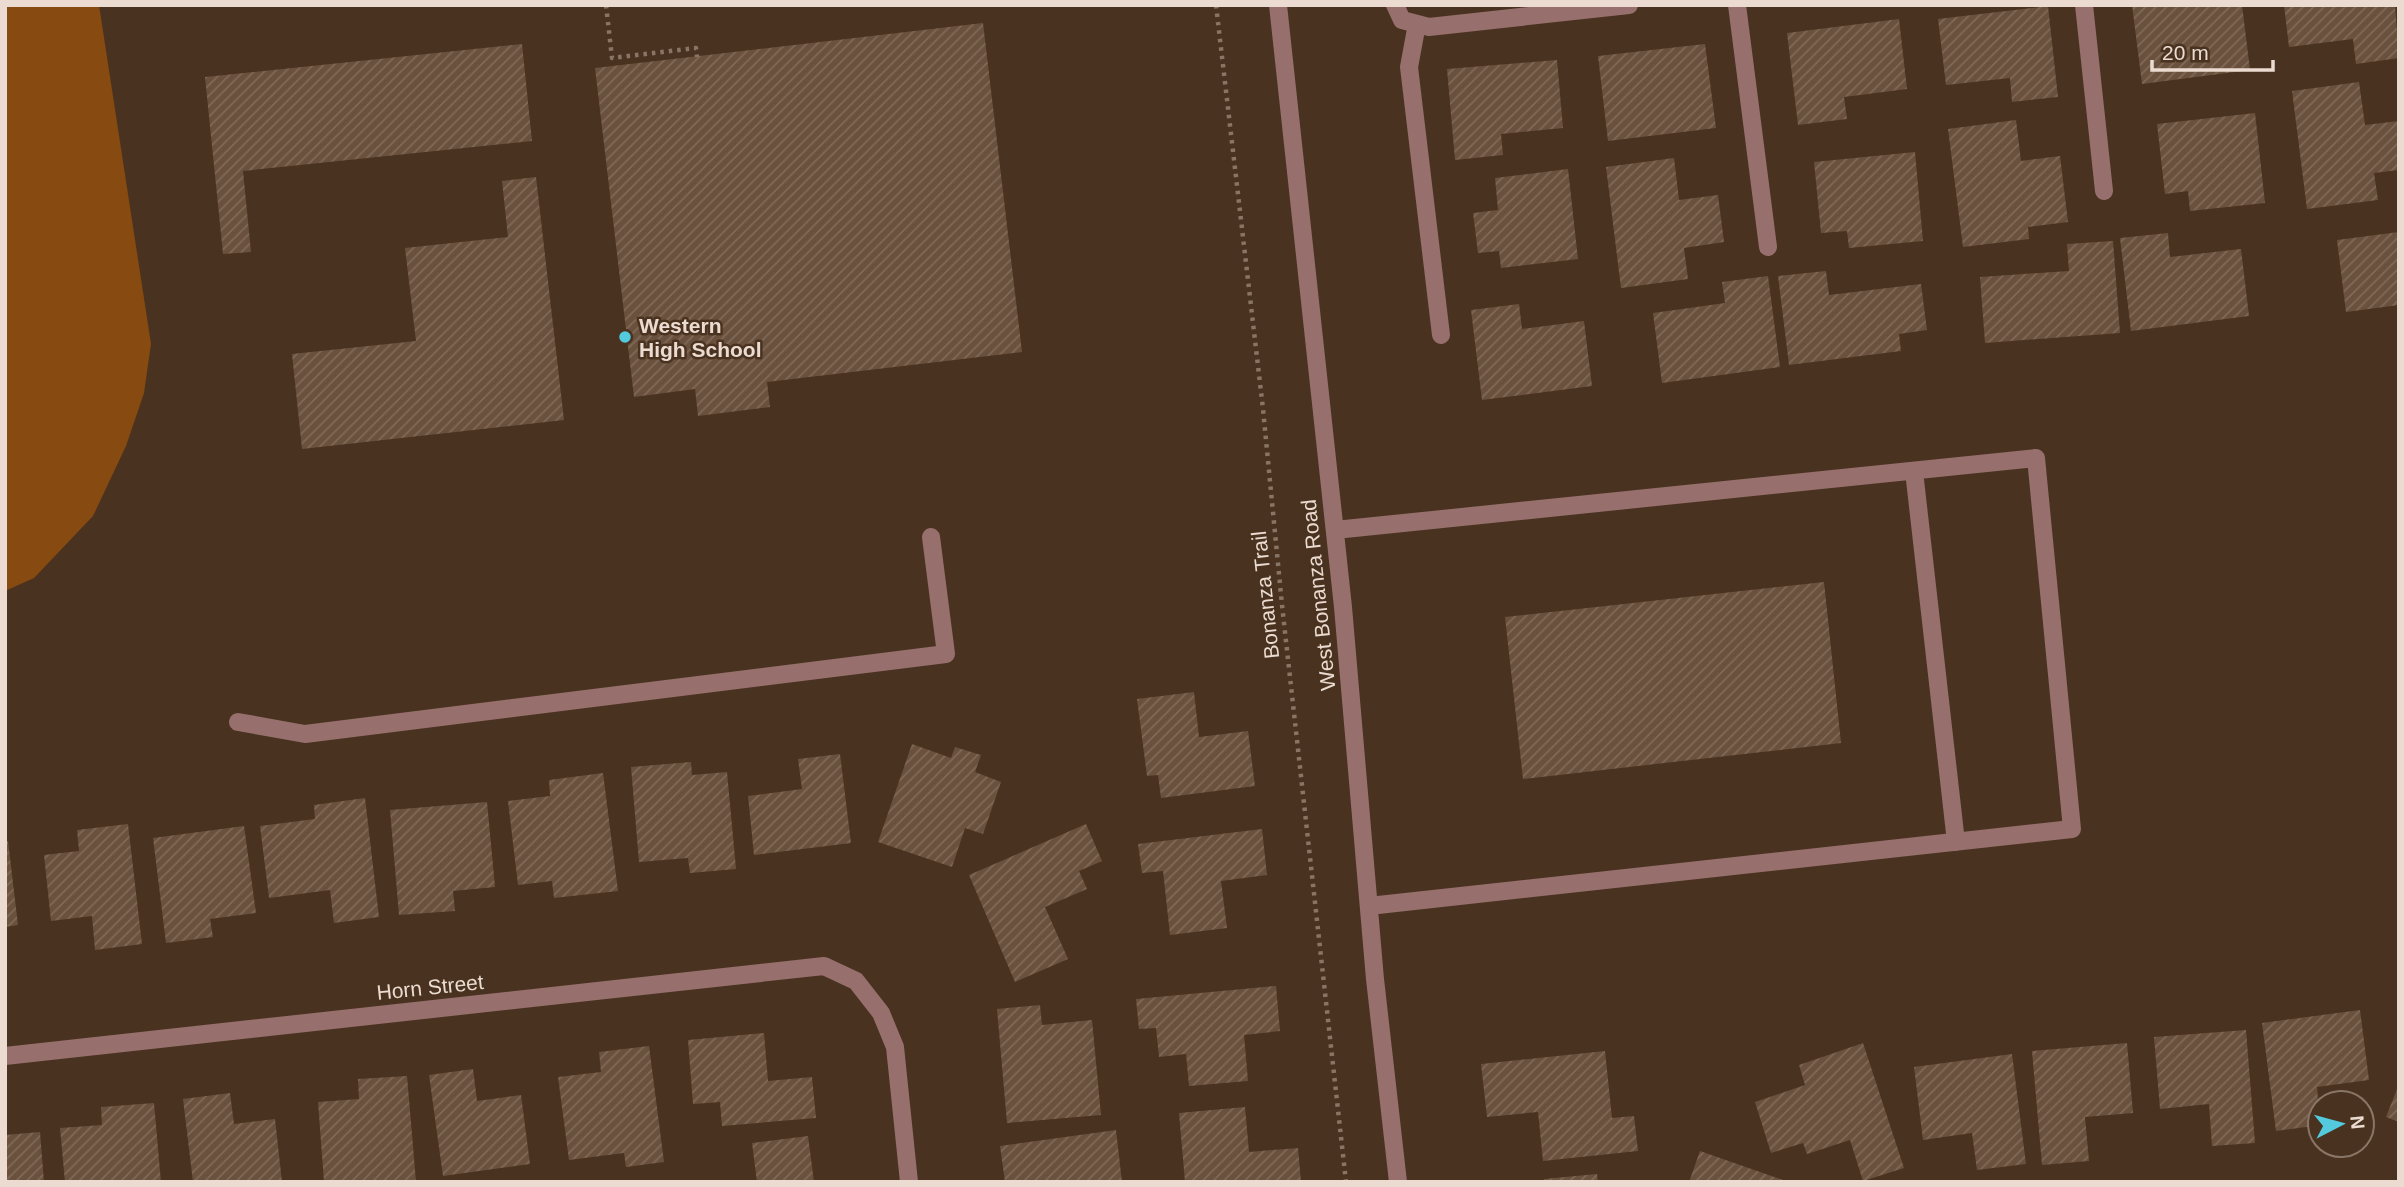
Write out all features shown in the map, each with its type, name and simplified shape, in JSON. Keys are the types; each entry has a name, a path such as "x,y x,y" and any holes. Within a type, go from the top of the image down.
{"street":[{"name":"West Bonanza Road","path":"1278,5 1335,530 1369,906 1398,1182"},
{"path":"1395,5 1402,20 1429,27 1629,5"},
{"path":"1737,5 1768,247"},
{"path":"2084,5 2104,191"},
{"path":"1417,24 1409,68 1441,335"},
{"path":"1335,530 2036,458 2072,829 1369,906"},
{"path":"1914,471 1956,842"},
{"path":"238,722 306,734 946,654 931,537"},
{"name":"Horn Street","path":"5,1056 824,966 856,981 881,1013 894,1047 909,1182"}],"path":[{"path":"606,5 612,58 696,48 698,57"},
{"name":"Bonanza Trail","path":"1216,5 1263,409 1283,619 1346,1182"}],"shaded area":[{"path":"5,5 99,5 151,344 144,393 126,446 93,516 34,578 5,591"}],"building":[{"path":"2132,5 2242,5 2250,70 2142,84"},
{"path":"2284,5 2395,5 2399,58 2356,64 2353,39 2289,47"},
{"path":"2048,6 2058,97 2012,102 2010,78 1946,85 1938,19"},
{"path":"1899,19 1907,89 1844,97 1847,119 1798,125 1787,33"},
{"path":"983,23 1022,352 767,382 770,407 698,416 695,389 634,397 595,68"},
{"path":"522,44 532,141 243,171 251,252 223,254 205,77"},
{"path":"1705,44 1716,128 1608,141 1598,56"},
{"path":"1557,60 1563,128 1501,134 1503,155 1455,160 1447,69"},
{"path":"2359,82 2365,125 2399,121 2399,170 2374,173 2378,200 2307,209 2292,91"},
{"path":"2255,113 2265,203 2190,211 2188,191 2165,194 2157,124"},
{"path":"2016,120 2021,161 2060,156 2068,222 2028,227 2029,239 1963,247 1948,129"},
{"path":"1915,152 1923,241 1849,248 1847,231 1821,233 1814,162"},
{"path":"1674,158 1679,200 1718,195 1724,242 1684,248 1688,279 1621,288 1606,167"},
{"path":"1568,169 1578,259 1501,268 1499,251 1478,253 1473,213 1498,210 1495,178"},
{"path":"536,177 564,420 302,449 292,354 416,341 405,248 508,237 502,181"},
{"path":"2399,232 2399,305 2346,312 2337,240"},
{"path":"2168,233 2170,257 2241,249 2249,316 2131,331 2120,238"},
{"path":"2113,241 2120,333 1985,343 1980,277 2069,271 2067,244"},
{"path":"1826,271 1829,295 1921,284 1927,330 1899,334 1901,351 1789,365 1778,276"},
{"path":"1768,276 1780,367 1662,383 1653,313 1725,303 1722,282"},
{"path":"1519,304 1522,329 1584,321 1592,386 1482,400 1471,310"},
{"path":"1824,582 1841,743 1523,779 1505,617"},
{"path":"1194,692 1199,737 1248,731 1255,786 1161,798 1158,775 1147,776 1137,699"},
{"path":"912,744 951,758 955,747 981,755 975,772 1001,782 983,834 965,828 952,867 878,842"},
{"path":"840,754 851,843 754,855 748,796 802,789 798,759"},
{"path":"691,762 692,775 727,772 736,869 690,873 688,858 639,862 631,767"},
{"path":"603,773 618,891 554,898 552,881 518,885 508,801 550,796 549,780"},
{"path":"365,798 379,917 334,923 330,890 269,898 260,826 315,819 314,805"},
{"path":"487,802 495,887 453,891 455,911 399,915 390,810"},
{"path":"128,824 142,944 95,950 92,916 51,921 44,855 79,851 77,830"},
{"path":"1086,824 1102,861 1079,871 1087,889 1045,907 1068,959 1015,982 969,875"},
{"path":"244,826 256,913 210,919 213,937 166,943 153,838"},
{"path":"1262,829 1267,875 1221,881 1227,928 1170,935 1163,871 1142,873 1138,844"},
{"path":"5,841 8,841 18,925 5,927"},
{"path":"1276,986 1280,1031 1244,1035 1248,1081 1189,1086 1186,1054 1159,1057 1156,1028 1139,1029 1136,999"},
{"path":"1040,1005 1042,1025 1092,1020 1101,1115 1007,1123 997,1009"},
{"path":"2360,1010 2369,1080 2306,1089 2306,1127 2276,1131 2262,1023"},
{"path":"2246,1030 2255,1143 2212,1146 2209,1104 2160,1109 2154,1037"},
{"path":"764,1033 768,1081 812,1077 816,1118 722,1126 720,1102 693,1104 688,1040"},
{"path":"1863,1043 1904,1168 1863,1181 1850,1140 1807,1154 1803,1143 1771,1153 1755,1102 1805,1085 1799,1065"},
{"path":"2127,1043 2133,1113 2085,1117 2089,1161 2042,1165 2032,1051"},
{"path":"649,1046 664,1162 626,1167 624,1153 569,1160 558,1077 601,1072 599,1052"},
{"path":"1605,1051 1612,1118 1634,1116 1638,1151 1543,1161 1538,1112 1487,1117 1481,1064"},
{"path":"2012,1054 2026,1164 1977,1170 1972,1133 1923,1140 1914,1067"},
{"path":"473,1069 477,1101 521,1095 530,1164 443,1176 429,1075"},
{"path":"407,1076 416,1182 324,1182 318,1102 359,1099 358,1079"},
{"path":"2399,1084 2399,1122 2386,1117"},
{"path":"230,1093 234,1124 275,1119 282,1182 193,1182 183,1099"},
{"path":"154,1103 161,1182 65,1182 60,1128 102,1125 101,1107"},
{"path":"1245,1107 1249,1152 1298,1148 1301,1182 1185,1182 1179,1113"},
{"path":"1116,1130 1122,1182 1005,1182 1000,1146"},
{"path":"40,1132 44,1182 5,1182 5,1135"},
{"path":"808,1136 814,1182 757,1182 752,1143"},
{"path":"1700,1151 1786,1181 1786,1182 1689,1182"},
{"path":"1597,1174 1598,1182 1544,1182 1544,1179"}],"place":[{"name":"Western High School","path":"625,337"}]}
